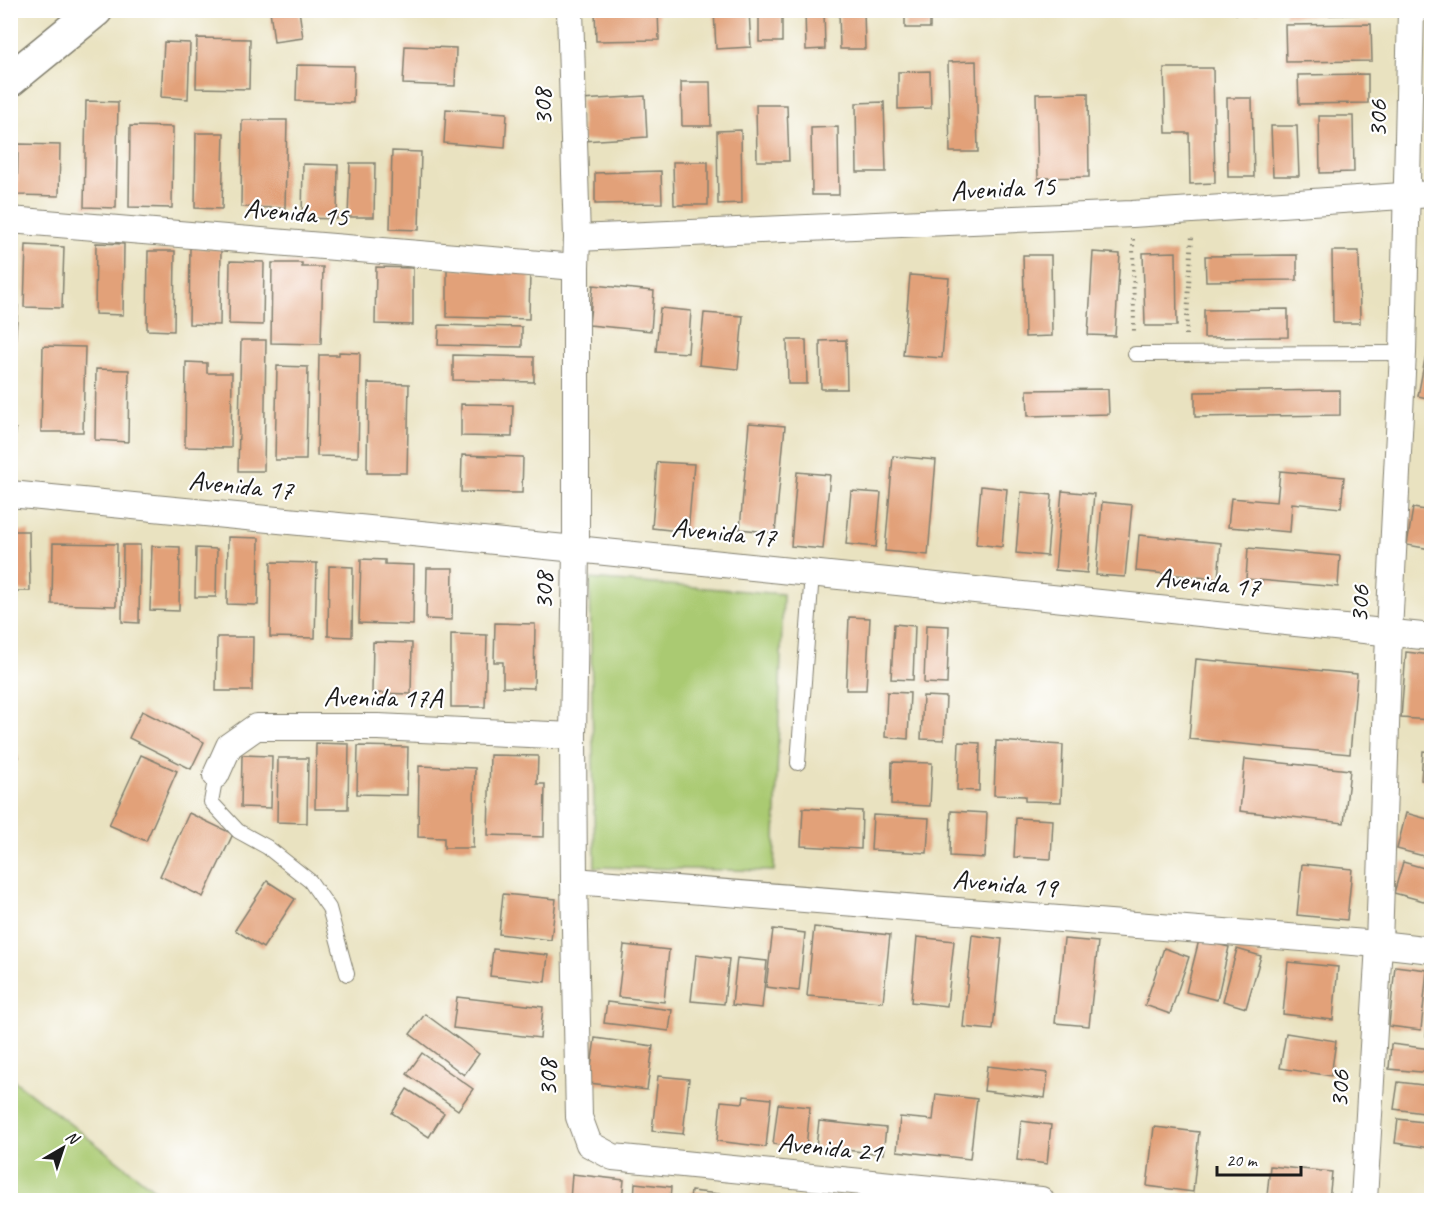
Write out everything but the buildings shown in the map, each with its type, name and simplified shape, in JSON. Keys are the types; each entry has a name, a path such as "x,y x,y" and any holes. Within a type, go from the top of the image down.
{"highway":[{"path":"10,81 96,10"}],"street":[{"name":"308","path":"570,10 578,238 573,736 579,1117 589,1144 613,1156"},
{"name":"306","path":"1364,1200 1378,944 1389,632 1403,353 1419,195 1411,10"},
{"name":"Avenida 15","path":"578,238 1132,214 1419,195"},
{"name":"Avenida 15","path":"10,220 576,267"},
{"name":"Avenida 17","path":"10,494 576,549 1431,637"},
{"name":"Avenida 17A","path":"216,775 229,746 256,727 378,727 573,736"},
{"name":"Avenida 19","path":"574,881 1431,950"},
{"name":"Avenida 21","path":"613,1156 1041,1200"}],"lane":[{"path":"1135,354 1403,353"},
{"path":"798,763 812,573"},
{"path":"216,775 211,802 238,831 267,847 310,881 329,908 347,974"}],"path":[{"path":"1185,354 1193,209"},
{"path":"1132,214 1135,354"}],"green space":[{"path":"590,579 783,594 774,871 595,867"},
{"path":"11,1078 168,1200 11,1200"}]}
